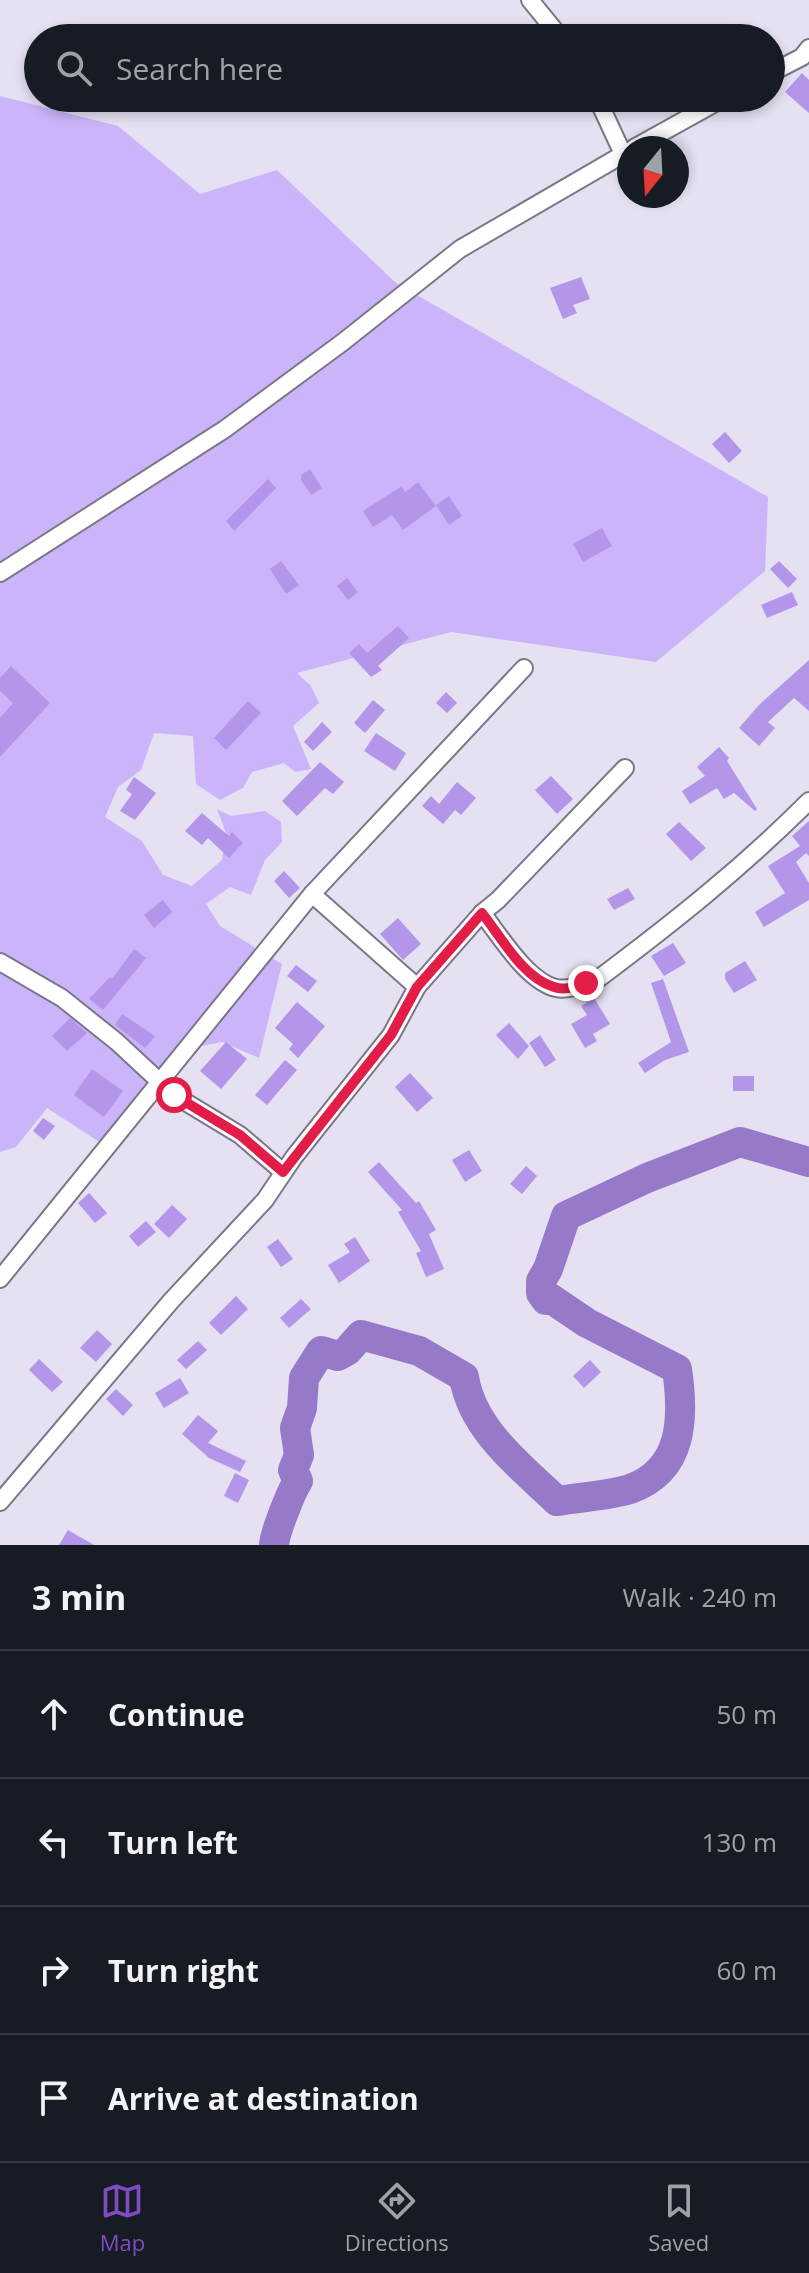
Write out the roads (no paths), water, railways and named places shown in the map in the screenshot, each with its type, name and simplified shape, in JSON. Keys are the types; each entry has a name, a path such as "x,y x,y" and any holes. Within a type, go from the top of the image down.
{"street":[{"path":"530,0 550,24"},
{"path":"785,66 802,57 809,48"},
{"path":"605,112 620,136"},
{"path":"656,136 699,112"},
{"path":"0,573 225,429 343,342 460,249 617,158"},
{"path":"0,1279 312,894 524,668"},
{"path":"0,1502 171,1301 257,1209 391,1035 417,987 482,913 625,768"},
{"path":"482,913 533,976 553,987 567,988 598,979 688,912 756,855 809,801"},
{"path":"312,894 417,987"},
{"path":"0,962 62,998 117,1042 174,1095 240,1135 283,1172"}],"waterway":[{"path":"274,1545 298,1481 293,1470 299,1455 295,1428 302,1408 304,1378 321,1351 338,1356 361,1335 419,1351 464,1377 469,1396 487,1430 513,1460 557,1501 630,1489 648,1480 661,1469 676,1440 680,1405 677,1369 587,1323 550,1298 546,1300 541,1293 541,1281 566,1216 647,1178 740,1142 809,1162"}]}
